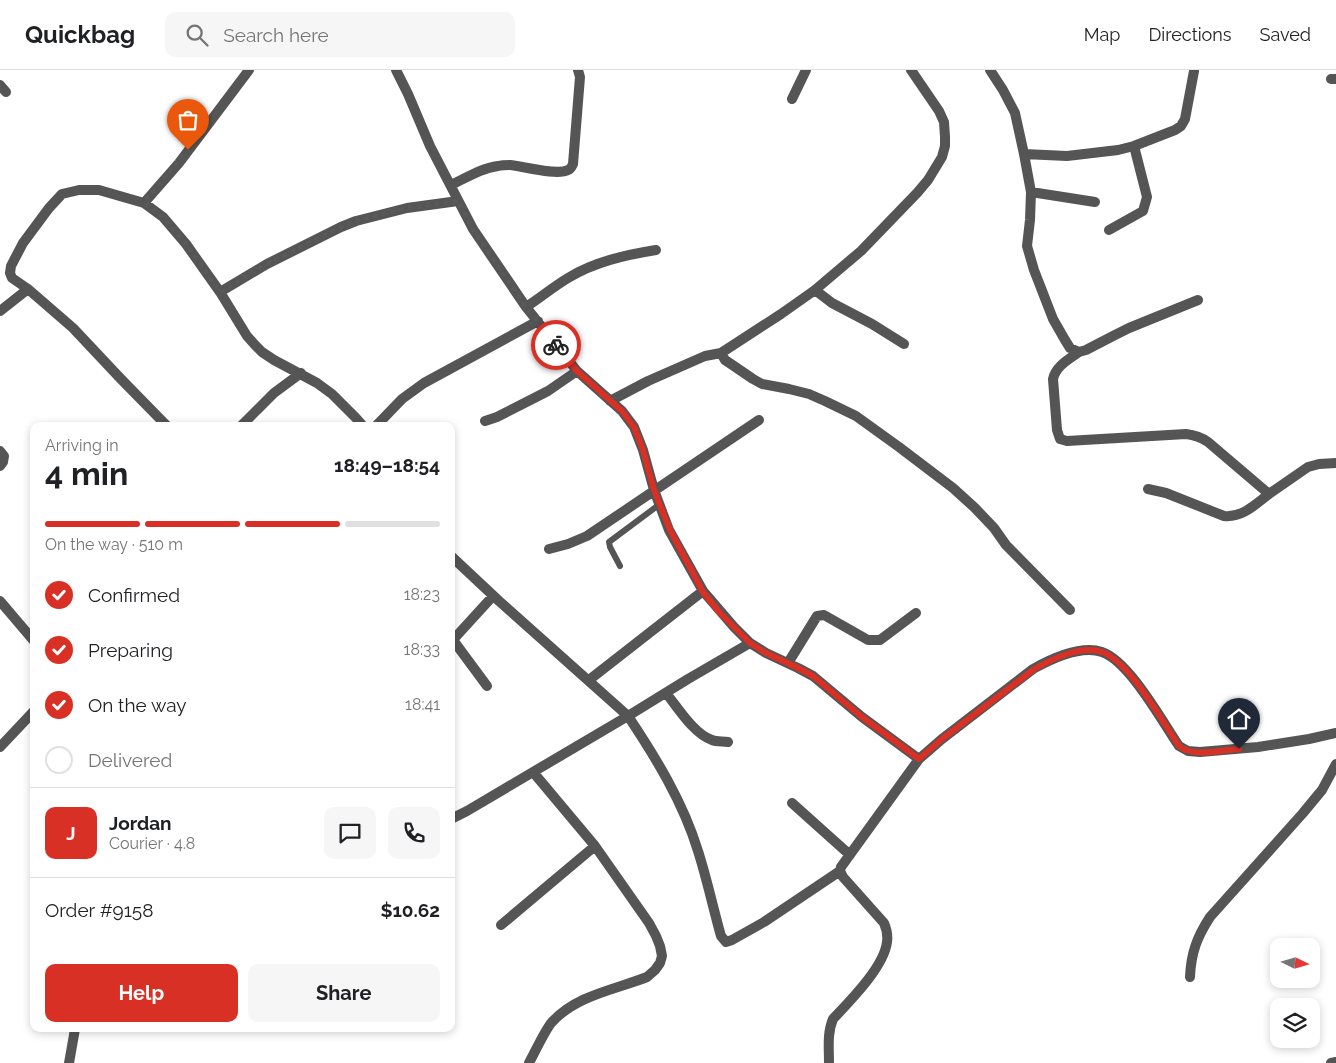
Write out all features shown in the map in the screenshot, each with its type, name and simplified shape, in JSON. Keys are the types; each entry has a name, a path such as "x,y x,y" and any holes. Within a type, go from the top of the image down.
{"street":[{"path":"396,70 430,146 473,230 526,307 577,371 627,417 634,427 643,450 654,490 670,530 703,592 750,643 813,676 862,717 919,759"},
{"path":"451,185 496,166 510,165 536,170 557,171 570,169 573,164 580,77 578,70"},
{"path":"792,99 806,70"},
{"path":"610,401 648,381 705,356 721,353 815,290 887,226 928,180 942,157 945,146 944,122 939,110 911,70"},
{"path":"990,70 1015,114 1024,154 1031,192 1027,237 1029,254 1053,319 1070,348 1079,352"},
{"path":"1024,154 1066,156 1118,150 1176,130 1185,119 1194,71"},
{"path":"144,202 179,163 245,72"},
{"path":"1109,230 1143,210 1146,204 1147,196 1134,146"},
{"path":"163,422 73,328 28,288 12,278 10,273 11,266 24,243 49,208 62,194 79,190 99,190 144,202 163,217 186,244 220,292 247,336 262,352 317,383 332,394 360,422"},
{"path":"1031,192 1095,202"},
{"path":"220,292 267,264 356,221 407,208 458,201"},
{"path":"526,307 567,278 590,267 602,262 656,250"},
{"path":"0,311 28,288"},
{"path":"815,290 832,303 872,324 904,344"},
{"path":"1198,300 1121,332 1079,352 1061,365 1055,372 1053,379 1057,430 1060,439 1067,442 1195,435 1208,442 1269,494"},
{"path":"380,422 402,399 424,383 538,321"},
{"path":"721,353 725,360 762,384 796,390 825,401 856,416 899,447 953,488 975,508 994,528 1006,545 1070,610"},
{"path":"486,421 548,391 577,371"},
{"path":"246,422 274,393 301,373"},
{"path":"548,548 568,544 587,536 759,420"},
{"path":"0,451 4,456 4,462 0,466"},
{"path":"1148,489 1166,493 1224,516 1230,516 1241,514 1248,510 1308,467 1336,463"},
{"path":"455,560 628,716 663,771 686,817 698,850 721,936 726,942 764,922 840,871 919,759 942,739 1033,670 1063,655 1078,651 1102,652 1112,657 1125,668 1179,746 1188,751 1200,752 1258,747 1336,733"},
{"path":"589,680 703,592"},
{"path":"455,638 493,596"},
{"path":"0,601 30,636"},
{"path":"788,663 817,616 824,615 873,641 880,640 916,613"},
{"path":"455,817 750,643"},
{"path":"455,645 488,686"},
{"path":"666,693 689,722 701,733 713,740 728,742"},
{"path":"0,747 30,715"},
{"path":"1190,977 1193,953 1200,932 1210,917 1322,790 1336,764"},
{"path":"529,1063 551,1023 564,1012 582,1000 647,977 660,963 662,956 660,946 649,923 595,846 533,772"},
{"path":"792,803 850,855"},
{"path":"501,925 595,846"},
{"path":"829,1063 828,1036 833,1019 882,959 888,940 884,923 843,877 840,871"},
{"path":"70,1062 75,1032"},
{"path":"1331,1063 1336,1062"}],"lane":[{"path":"620,566 609,542 660,504"}],"way so far":[{"path":"188,150 179,163 144,202 163,217 186,244 220,292 267,264 356,221 407,208 458,201 473,230 526,307 556,345"}],"route":[{"path":"556,345 577,371 622,411 634,427 643,450 654,490 670,530 703,592 720,613 750,643 813,676 862,717 919,759 942,739 1033,670 1046,662 1078,651 1102,652 1112,657 1125,668 1179,746 1183,749 1193,752 1239,749"}]}
